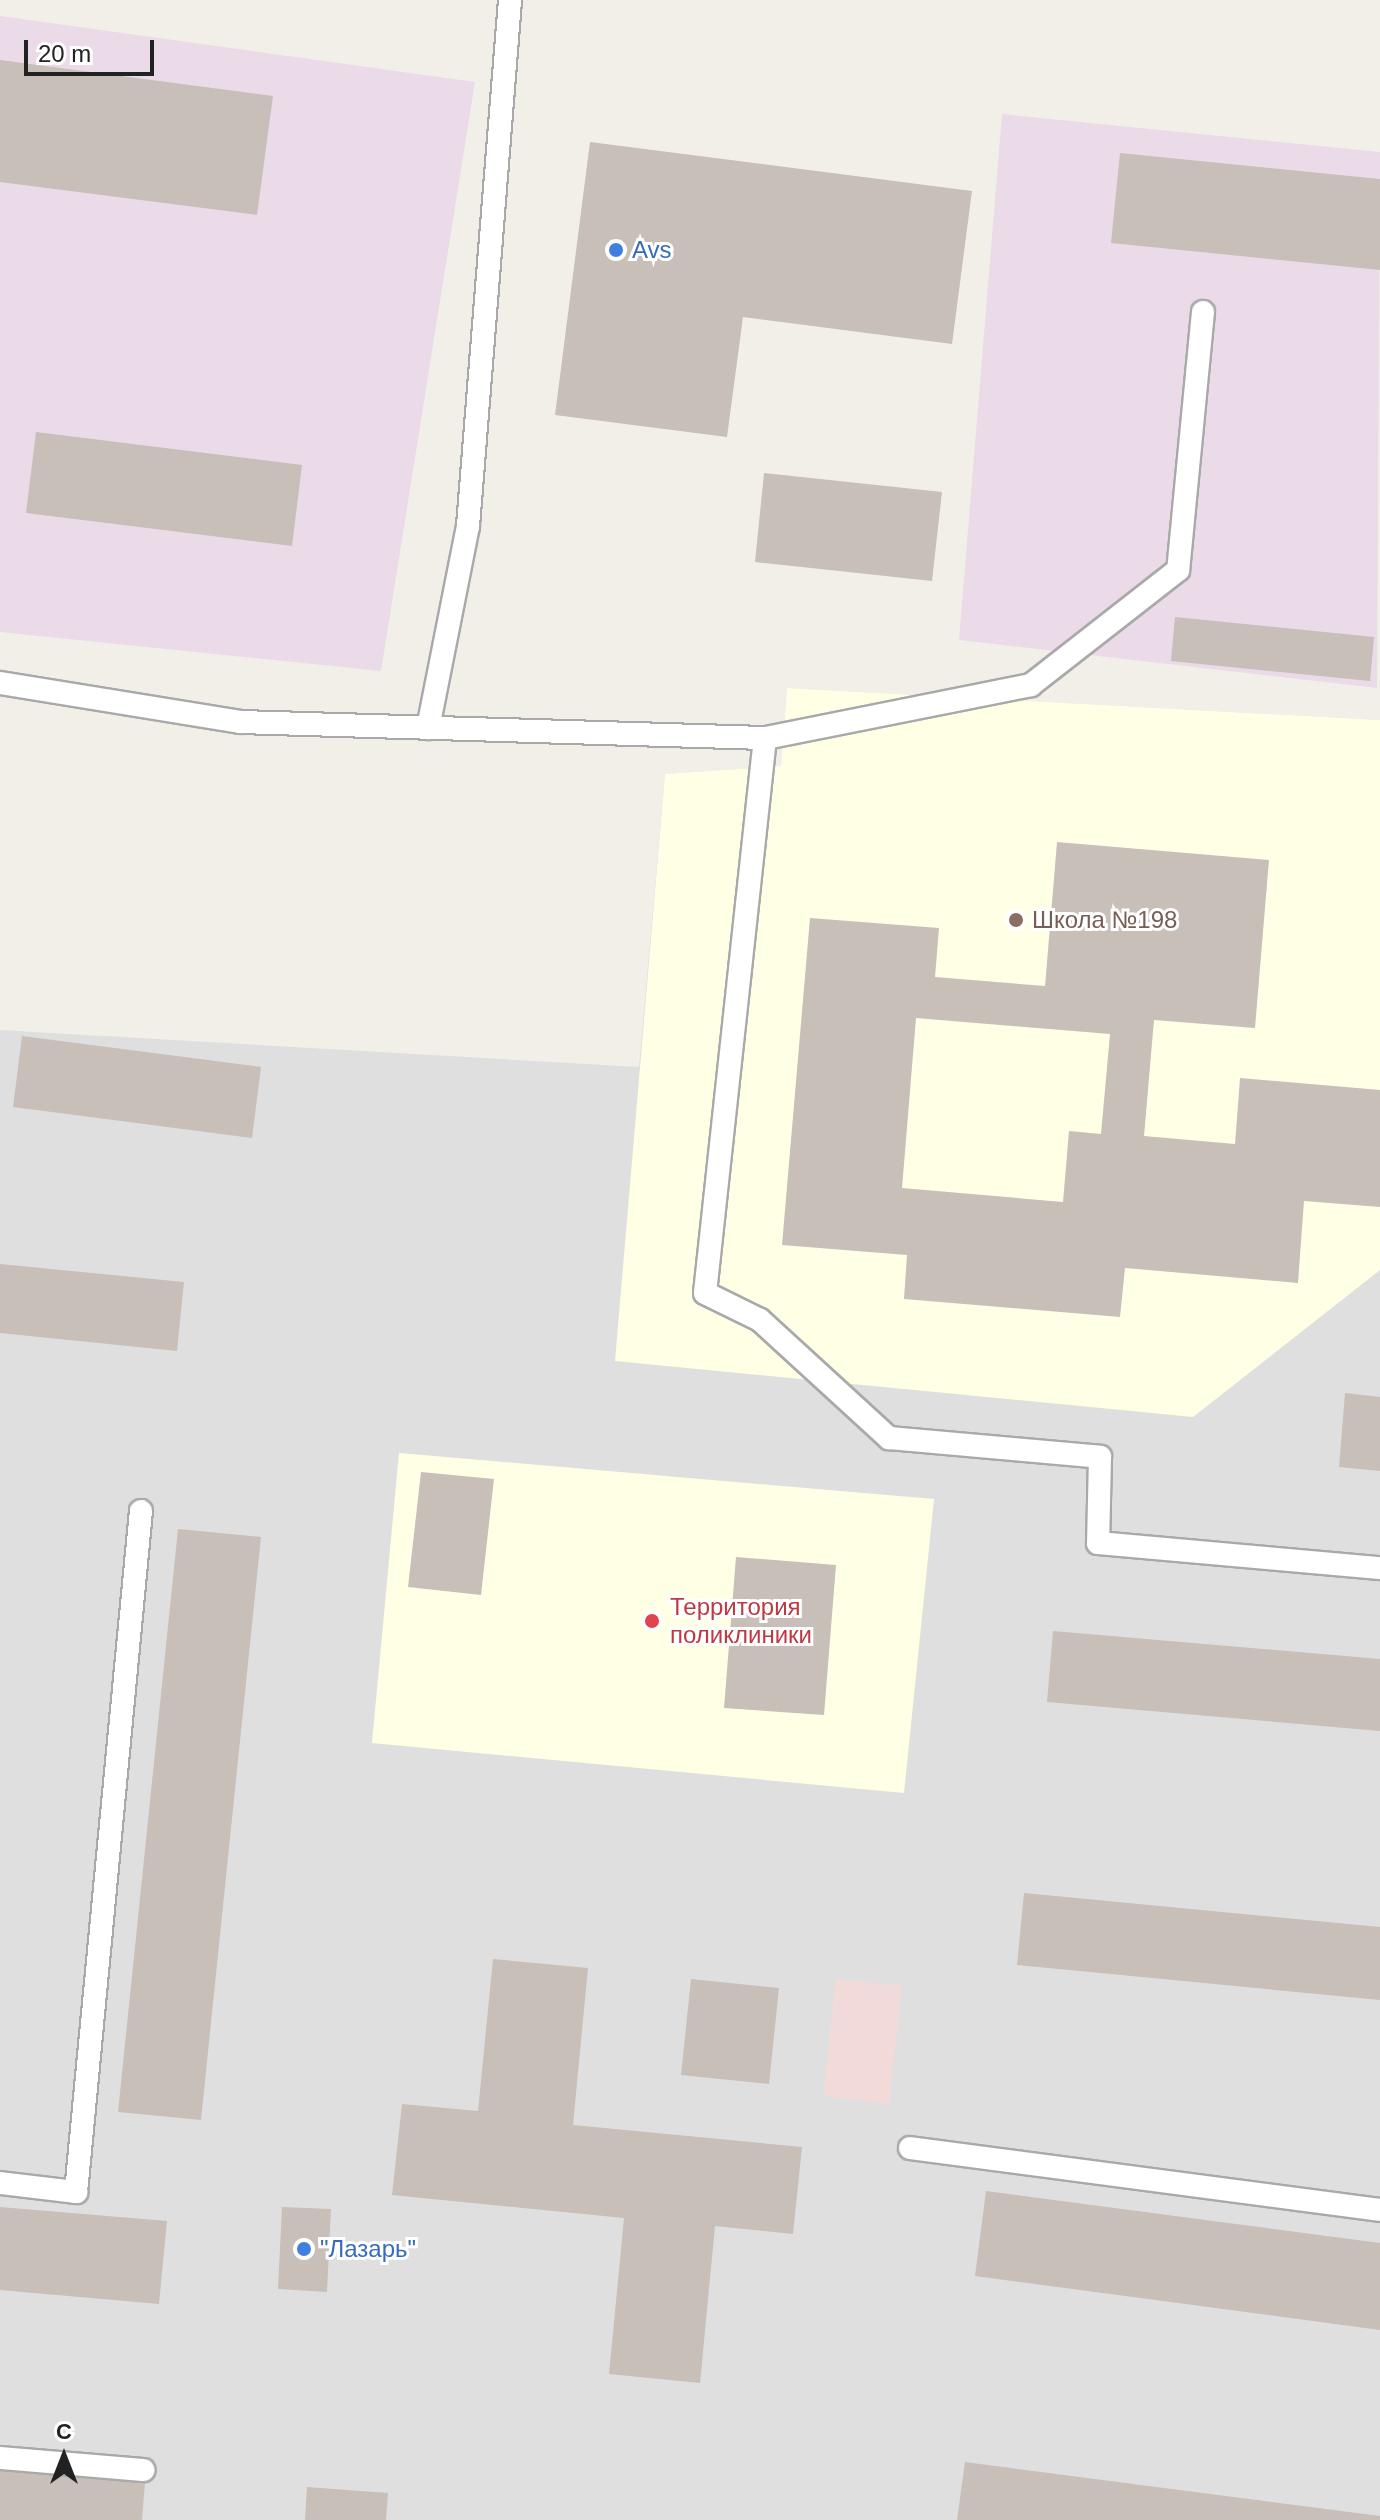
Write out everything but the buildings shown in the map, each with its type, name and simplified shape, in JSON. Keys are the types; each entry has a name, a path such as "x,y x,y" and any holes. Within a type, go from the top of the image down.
{"lane":[{"path":"428,728 468,526 510,0"},
{"path":"0,683 240,722 765,738 1031,685 1178,570 1203,312"},
{"path":"765,738 705,1293 760,1320 889,1438 1100,1457 1098,1543 1380,1568"},
{"path":"0,2183 76,2192 141,1511"},
{"path":"910,2148 1380,2210"},
{"path":"0,2458 143,2470"}],"shaded area":[{"path":"0,16 475,82 381,671 0,632"},
{"path":"1002,114 1380,152 1377,688 959,640"},
{"path":"787,688 1380,720 1380,2520 0,2520 0,1030 639,1067 665,774 781,766"},
{"name":"Школа №198","path":"787,688 1380,720 1380,1270 1193,1417 615,1361 665,774 781,766"},
{"name":"Территория поликлиники","path":"399,1453 934,1499 904,1793 372,1743"},
{"path":"836,1979 902,1986 889,2104 823,2096"}],"place":[{"name":"Avs","path":"616,250"},
{"name":"Школа №198","path":"1016,920"},
{"name":"Территория поликлиники","path":"652,1621"},
{"name":"\"Лазарь\"","path":"304,2249"}]}
